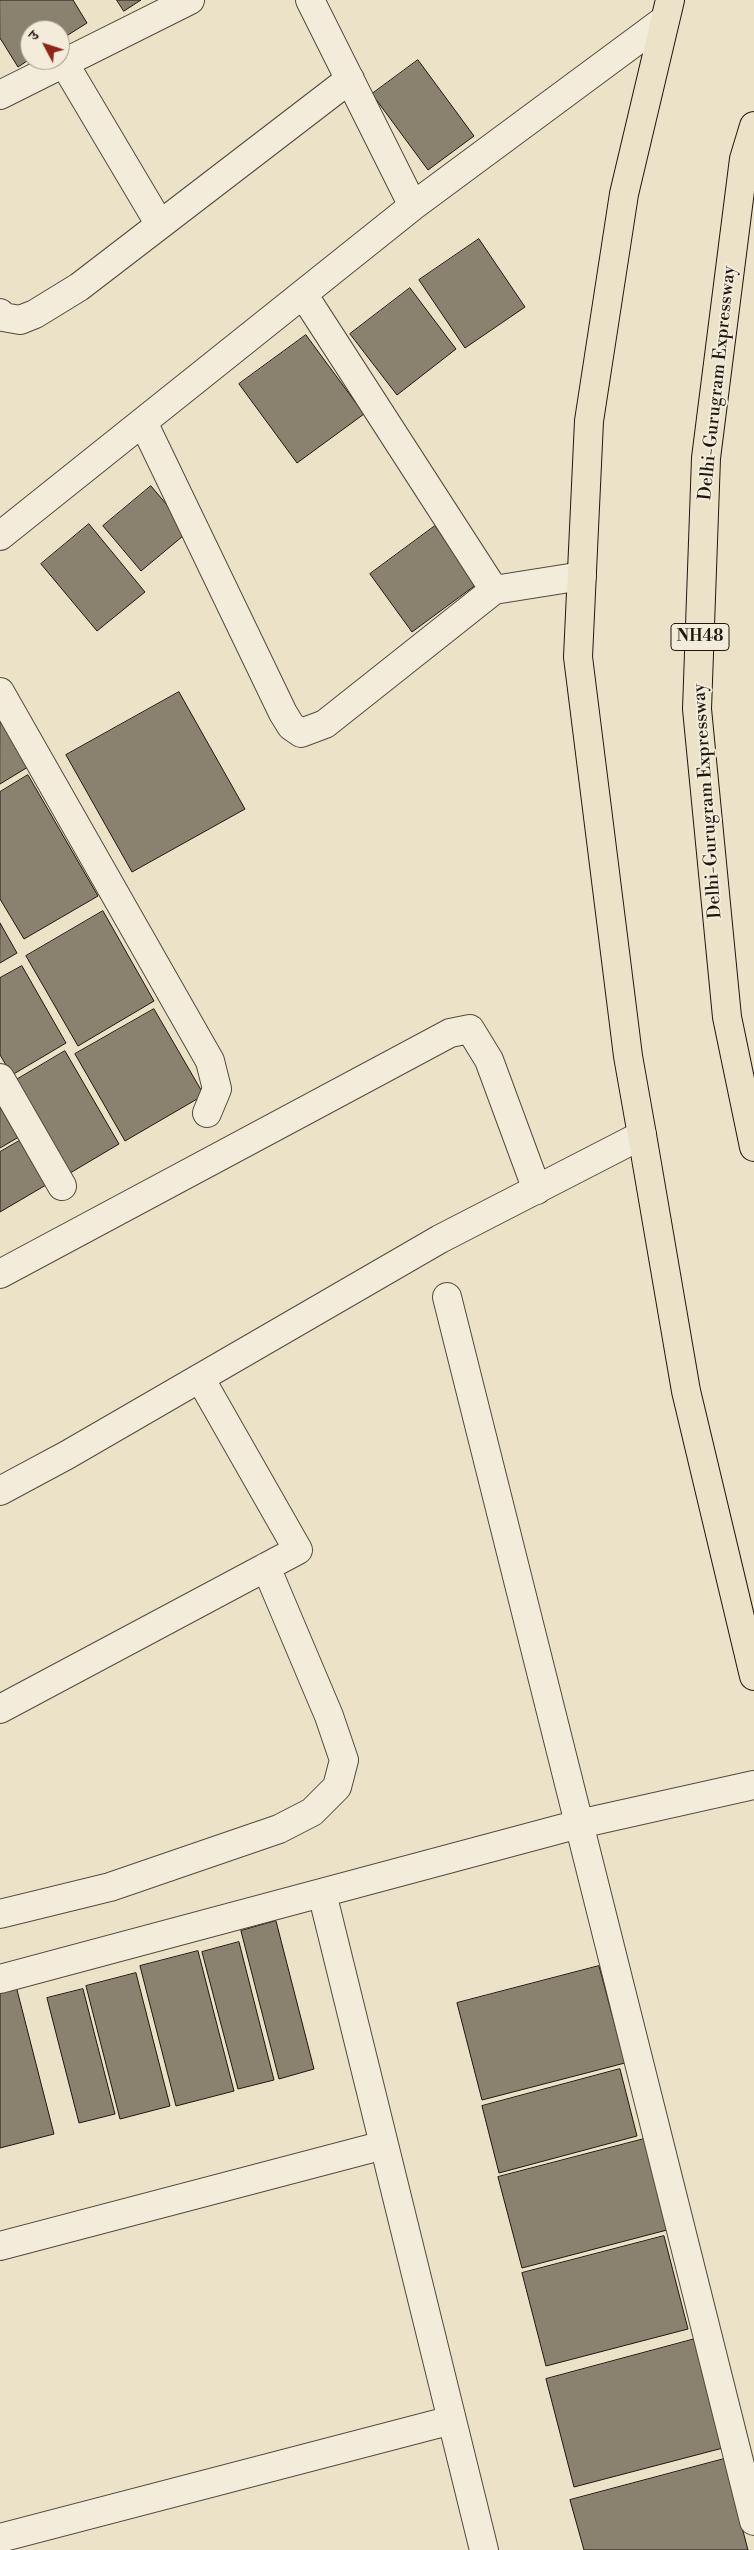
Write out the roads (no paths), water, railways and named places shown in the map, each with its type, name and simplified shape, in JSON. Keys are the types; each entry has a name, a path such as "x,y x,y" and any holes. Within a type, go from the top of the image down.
{"main road":[{"path":"666,11 624,194 589,421 578,657 628,1056 686,1390 754,1676"},
{"name":"Delhi-Gurugram Expressway","path":"754,126 744,160 706,458 697,709 727,1017 754,1147"}],"street":[{"path":"70,60 190,0"},
{"path":"310,0 413,206"},
{"path":"0,536 413,206 666,11"},
{"path":"0,95 50,70"},
{"path":"68,70 160,224"},
{"path":"0,313 3,317 20,320 35,314 79,287 350,79"},
{"path":"303,294 494,590"},
{"path":"143,422 283,713 291,726 301,733 325,724 494,590 582,576"},
{"path":"0,692 210,1061 217,1089 207,1113"},
{"path":"0,1274 450,1033 470,1029 490,1060 537,1190"},
{"path":"0,1078 62,1186"},
{"path":"0,1491 440,1240 642,1136"},
{"path":"447,1297 754,2521"},
{"path":"0,1709 298,1550 200,1378"},
{"path":"0,1914 110,1887 279,1829 312,1812 337,1787 344,1760 329,1716 266,1567"},
{"path":"0,1979 579,1824 754,1785"},
{"path":"322,1893 484,2550"},
{"path":"0,2246 384,2145"},
{"path":"0,2538 452,2420"}]}
